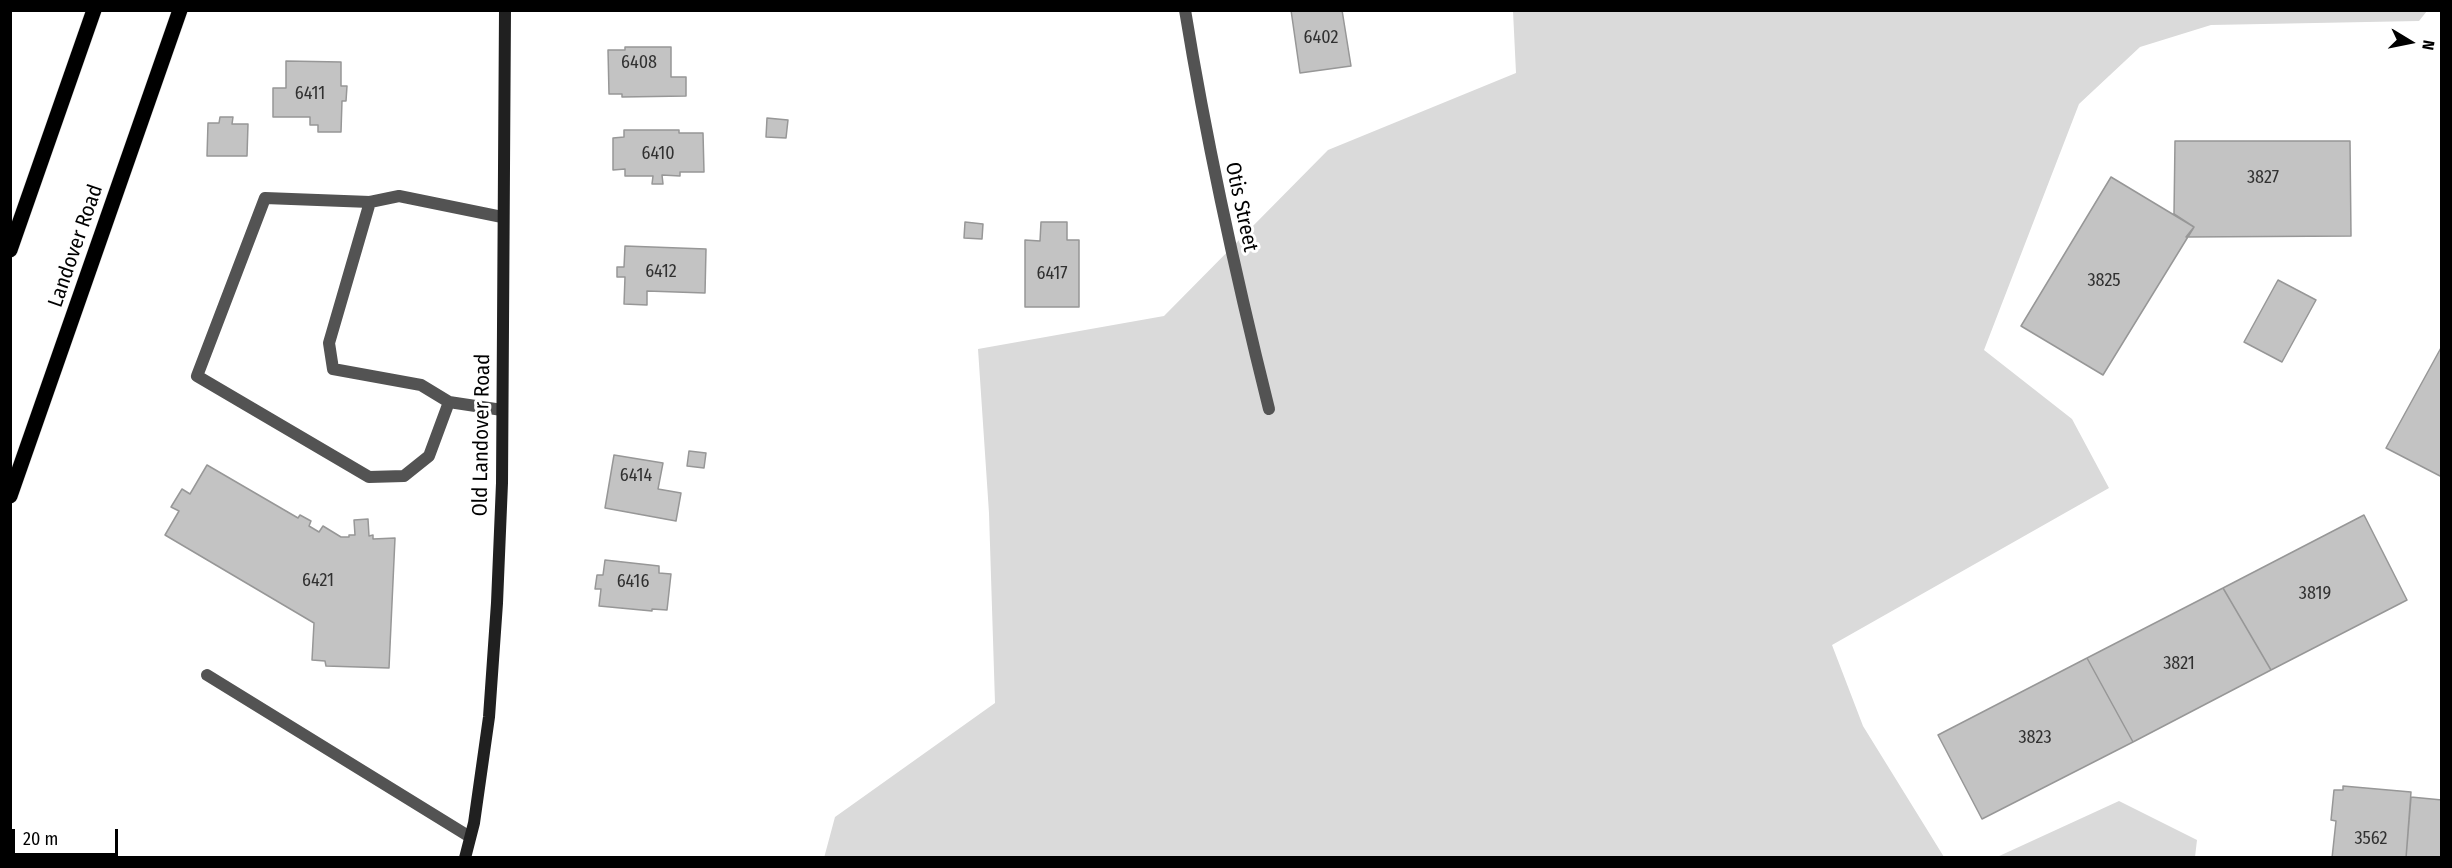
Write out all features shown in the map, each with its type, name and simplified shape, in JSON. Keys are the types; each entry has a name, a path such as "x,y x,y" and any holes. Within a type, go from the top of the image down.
{"main road":[{"path":"10,250 94,10"},
{"name":"Landover Road","path":"10,496 180,10"}],"street":[{"name":"Old Landover Road","path":"465,858 489,717 500,538 505,10"},
{"name":"Otis Street","path":"1185,10 1203,119 1238,287 1269,409"},
{"path":"449,402 429,456 404,476 369,477 197,376 265,198 370,202 399,196 502,217"},
{"path":"370,202 329,343 333,369 421,385 449,402 502,410"},
{"path":"207,675 470,837"}],"shaded area":[{"path":"1513,11 2427,11 2419,21 2211,25 2140,47 2079,104 1984,350 2072,419 2109,488 1832,645 1863,726 1944,857 824,858 835,817 995,703 989,513 978,349 1164,316 1328,150 1516,73"},
{"path":"2119,801 2197,840 2195,857 1997,857"}],"building":[{"path":"1291,10 1342,10 1351,66 1300,73"},
{"path":"625,47 671,47 671,77 686,77 686,96 622,97 622,94 609,94 608,50 625,50"},
{"path":"286,61 341,62 341,86 347,86 346,101 342,101 341,132 318,132 318,125 310,125 310,117 273,117 273,88 286,88"},
{"path":"220,117 233,117 232,124 248,124 247,156 207,156 208,123 219,123"},
{"path":"767,118 788,120 786,138 766,137"},
{"path":"624,130 679,130 679,133 703,133 704,172 680,172 680,176 662,175 663,184 652,184 653,176 625,176 625,169 613,170 613,138 624,137"},
{"path":"2175,141 2350,141 2351,236 2186,237 2194,227 2174,214"},
{"path":"2111,177 2194,227 2103,375 2021,326"},
{"path":"965,222 983,224 982,239 964,238"},
{"path":"1041,222 1067,222 1067,240 1079,240 1079,307 1025,307 1025,240 1040,241"},
{"path":"625,246 706,249 705,293 647,291 647,305 624,304 625,277 617,277 617,267 624,267"},
{"path":"2278,280 2316,300 2282,362 2244,342"},
{"path":"2442,346 2442,477 2386,448"},
{"path":"689,451 706,453 704,468 687,466"},
{"path":"614,455 663,463 658,489 681,493 676,521 605,508"},
{"path":"207,465 298,518 300,515 311,521 309,526 319,532 323,526 341,537 349,537 349,535 355,535 354,520 368,519 369,536 373,535 373,539 395,538 389,668 326,666 325,661 312,660 314,623 165,535 179,511 171,507 182,489 190,494"},
{"path":"2364,515 2407,600 2271,670 2223,588"},
{"path":"605,560 659,566 659,573 671,574 667,610 652,609 652,611 599,606 601,589 595,589 597,575 603,575"},
{"path":"2223,588 2271,670 2133,742 2087,658"},
{"path":"2087,658 2133,742 1982,819 1938,735"},
{"path":"2343,786 2411,792 2406,858 2332,858 2336,821 2331,820 2334,790 2343,790"},
{"path":"2411,797 2442,800 2442,858 2406,858"}]}
